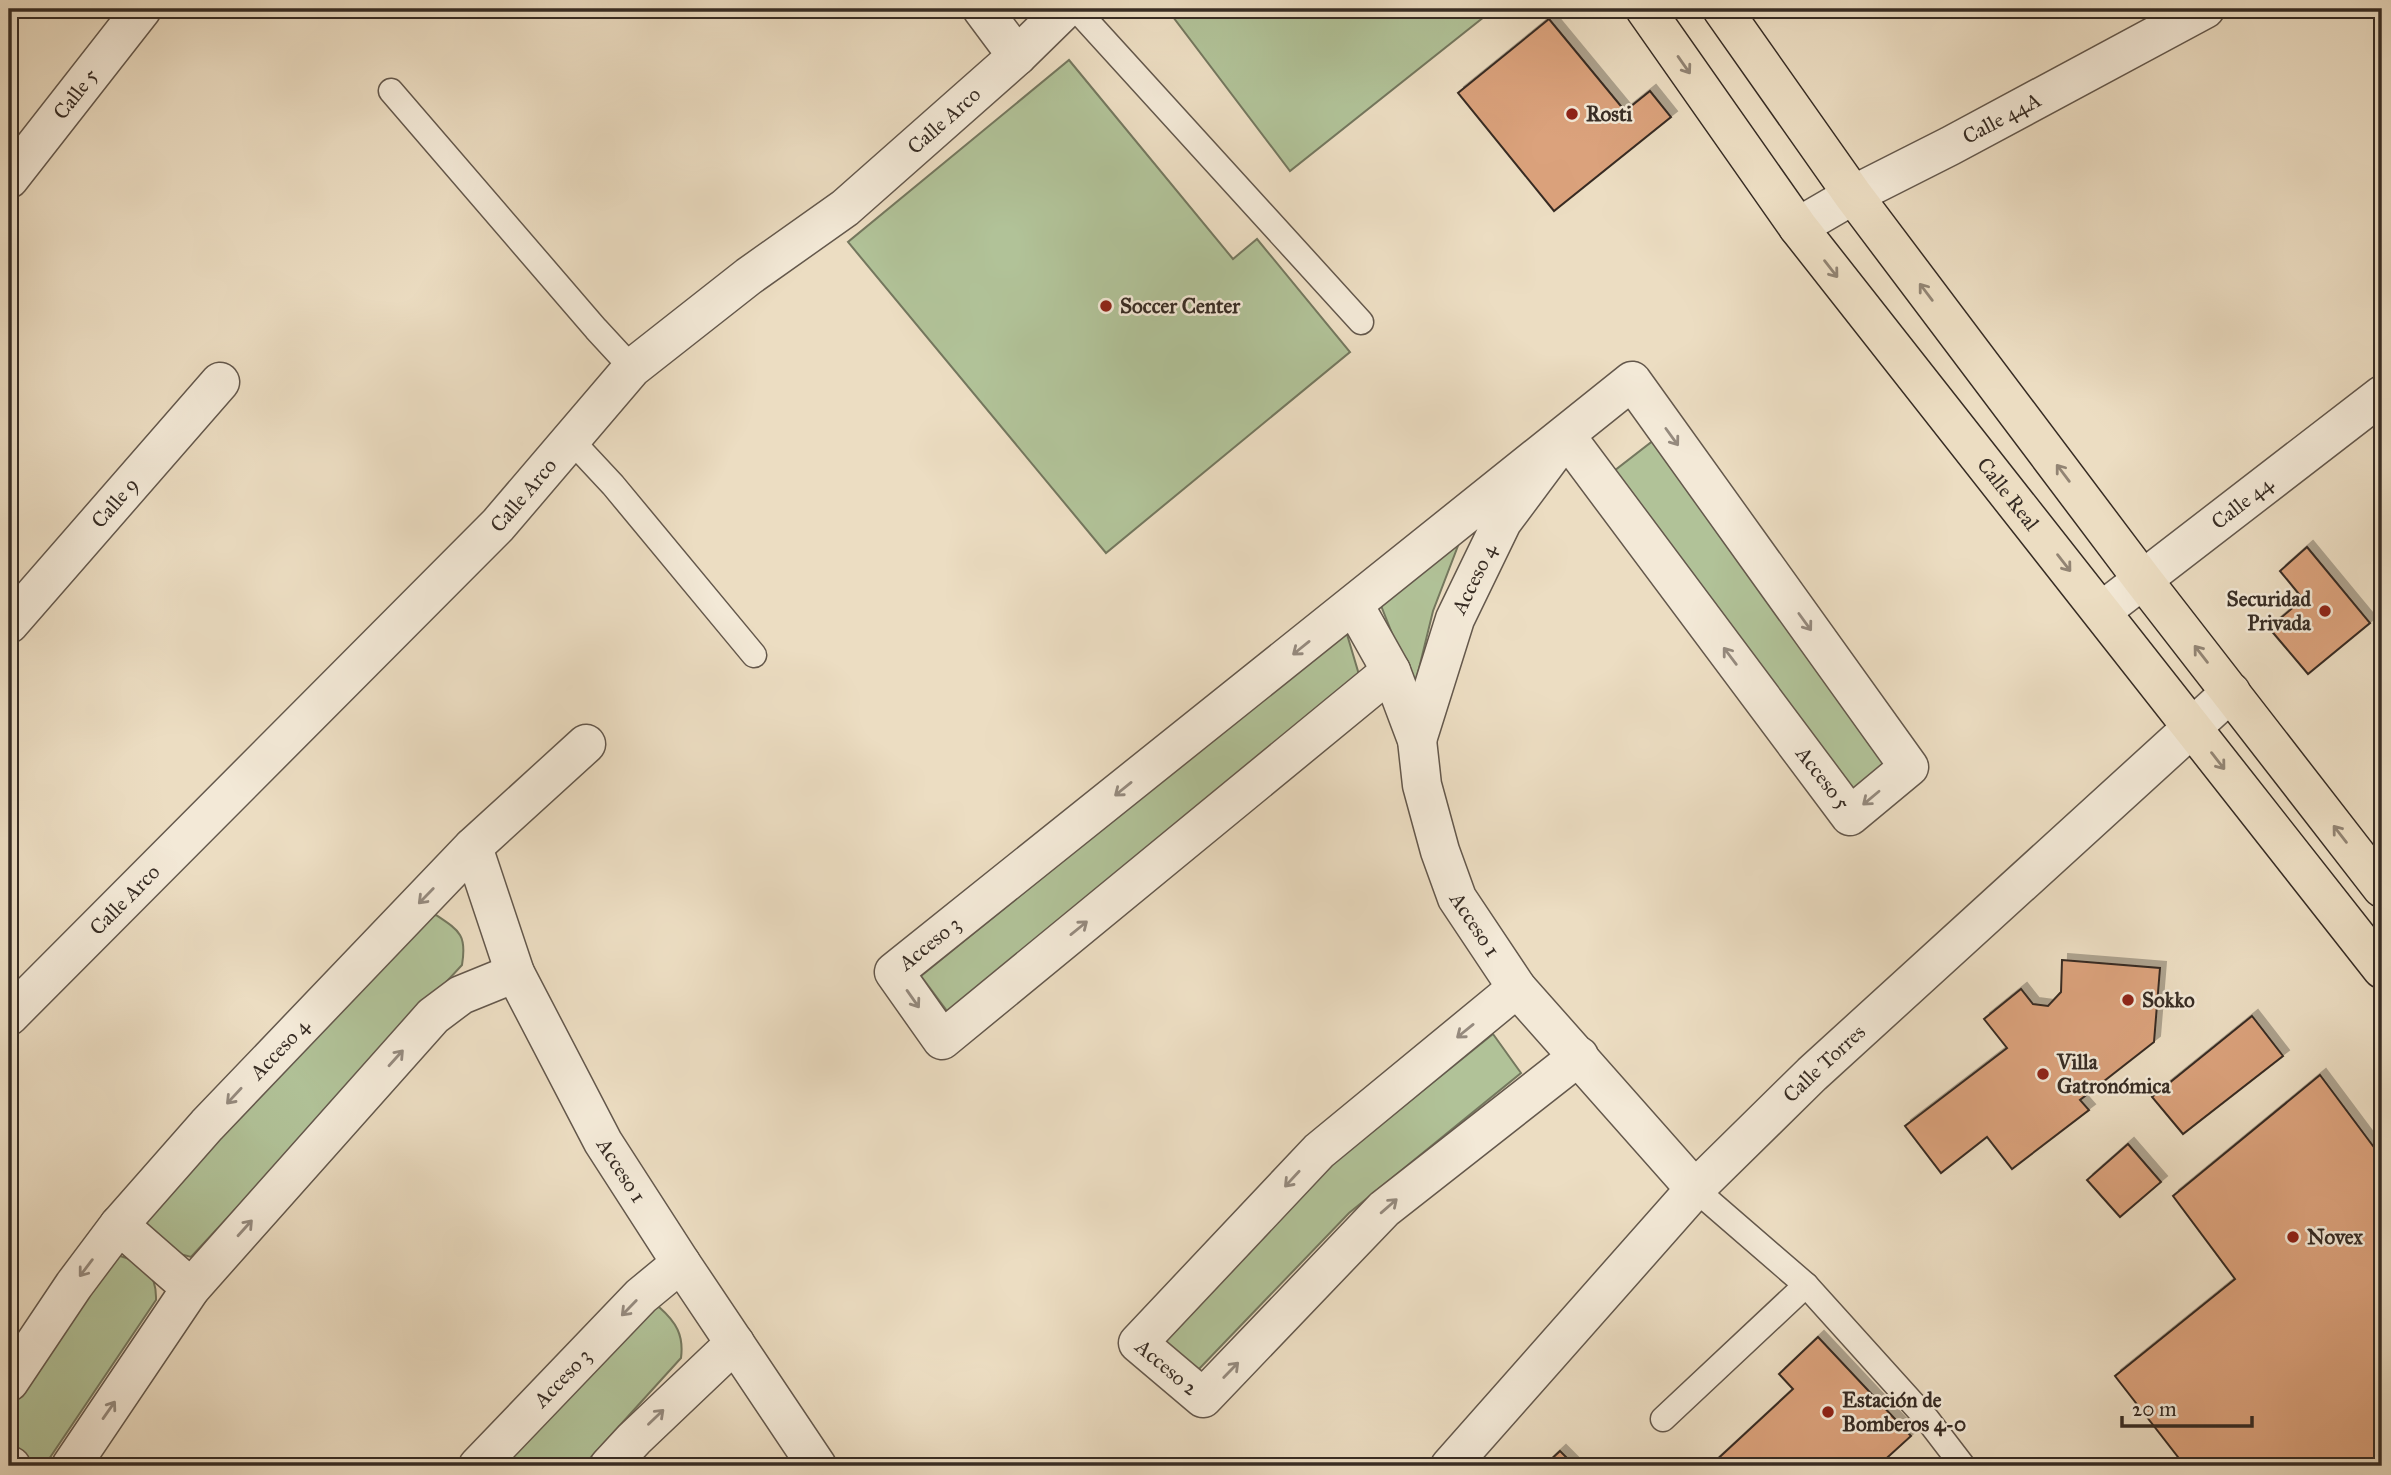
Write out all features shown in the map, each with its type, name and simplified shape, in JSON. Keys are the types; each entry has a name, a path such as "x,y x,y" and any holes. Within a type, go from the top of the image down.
{"main road":[{"name":"Calle Real","path":"1644,9 1798,227 2382,969"},
{"path":"1722,9 1853,195 2143,580 2382,888"}],"street":[{"name":"Calle 5","path":"9,179 142,9"},
{"path":"982,9 1017,55"},
{"name":"Calle Arco","path":"9,1016 498,525 632,368 749,276 845,208 1065,9"},
{"name":"Calle 44A","path":"1798,227 1853,195 2205,9"},
{"name":"Acceso 5","path":"1566,436 1850,816 1909,767 1632,381"},
{"name":"Acceso 4","path":"1354,605 1632,381"},
{"name":"Calle 9","path":"9,624 220,382"},
{"name":"Calle 44","path":"2102,611 2382,396"},
{"name":"Acceso 4","path":"1417,740 1455,619 1484,558 1502,522 1566,436"},
{"name":"Acceso 3","path":"1354,605 894,972 942,1040 1391,671"},
{"name":"Acceso 1","path":"1354,605 1391,671 1417,740 1422,785 1440,851 1457,898 1517,988 1695,1189"},
{"name":"Calle Torres","path":"1450,1466 1695,1189 1812,1074 2231,692"},
{"name":"Acceso 4","path":"9,1382 74,1285 119,1225 216,1114 473,847 586,744"},
{"name":"Acceso 1","path":"473,847 515,972 603,1142 681,1264 817,1466"},
{"path":"71,1466 191,1288 433,1016 461,995 515,972"},
{"name":"Acceso 2","path":"1517,988 1319,1150 1138,1343 1203,1398 1384,1209 1579,1056"},
{"path":"119,1225 191,1288"},
{"name":"Acceso 3","path":"478,1466 641,1296 681,1264"},
{"path":"609,1466 735,1343"}],"lane":[{"path":"1076,9 1361,322"},
{"path":"391,91 632,368"},
{"path":"571,440 613,485 754,655"},
{"path":"1695,1189 1806,1285 1927,1419 1963,1466"},
{"path":"1663,1419 1806,1285"}],"green space":[{"path":"1167,9 1494,9 1290,171"},
{"name":"Soccer Center","path":"1069,60 1233,259 1257,239 1350,352 1106,553 848,242"},
{"path":"1654,440 1888,759 1849,794 1614,471"},
{"path":"1461,538 1433,611 1414,689 1380,603"},
{"path":"1346,631 1360,678 950,1015 921,976"},
{"path":"436,915 460,935 463,947 462,965 191,1257 169,1251 144,1228 144,1212 416,920"},
{"path":"1493,1034 1521,1073 1349,1213 1198,1370 1162,1338 1323,1171"},
{"path":"117,1255 141,1265 151,1275 156,1300 49,1459 38,1466 22,1463 9,1455 9,1403 105,1261"},
{"path":"659,1307 678,1330 681,1358 583,1466 490,1466 643,1310"}],"building":[{"name":"Rosti","path":"1549,19 1625,111 1650,91 1671,117 1554,211 1458,93"},
{"name":"Securidad Privada","path":"2307,547 2370,623 2308,674 2269,628 2303,599 2280,571"},
{"name":"Villa Gatronómica","path":"2062,960 2160,968 2154,1042 2080,1100 2089,1110 2012,1169 1987,1137 1941,1173 1905,1126 2007,1048 1984,1019 2021,989 2033,1004 2048,1006 2061,992"},
{"path":"2252,1016 2283,1056 2183,1134 2152,1097"},
{"name":"Novex","path":"2320,1075 2382,1158 2382,1466 2185,1466 2115,1376 2235,1279 2173,1196"},
{"name":"Villa Gatronómica","path":"2128,1144 2161,1182 2120,1217 2087,1180"},
{"name":"Estación de Bomberos 4-0","path":"1818,1337 1911,1436 1878,1466 1710,1466 1793,1389 1779,1374"},
{"path":"1560,1451 1575,1466 1544,1466"}],"place":[{"name":"Rosti","path":"1572,114"},
{"name":"Soccer Center","path":"1106,306"},
{"name":"Securidad Privada","path":"2325,611"},
{"name":"Sokko","path":"2128,1000"},
{"name":"Villa Gatronómica","path":"2043,1074"},
{"name":"Novex","path":"2293,1237"},
{"name":"Estación de Bomberos 4-0","path":"1828,1412"}]}
